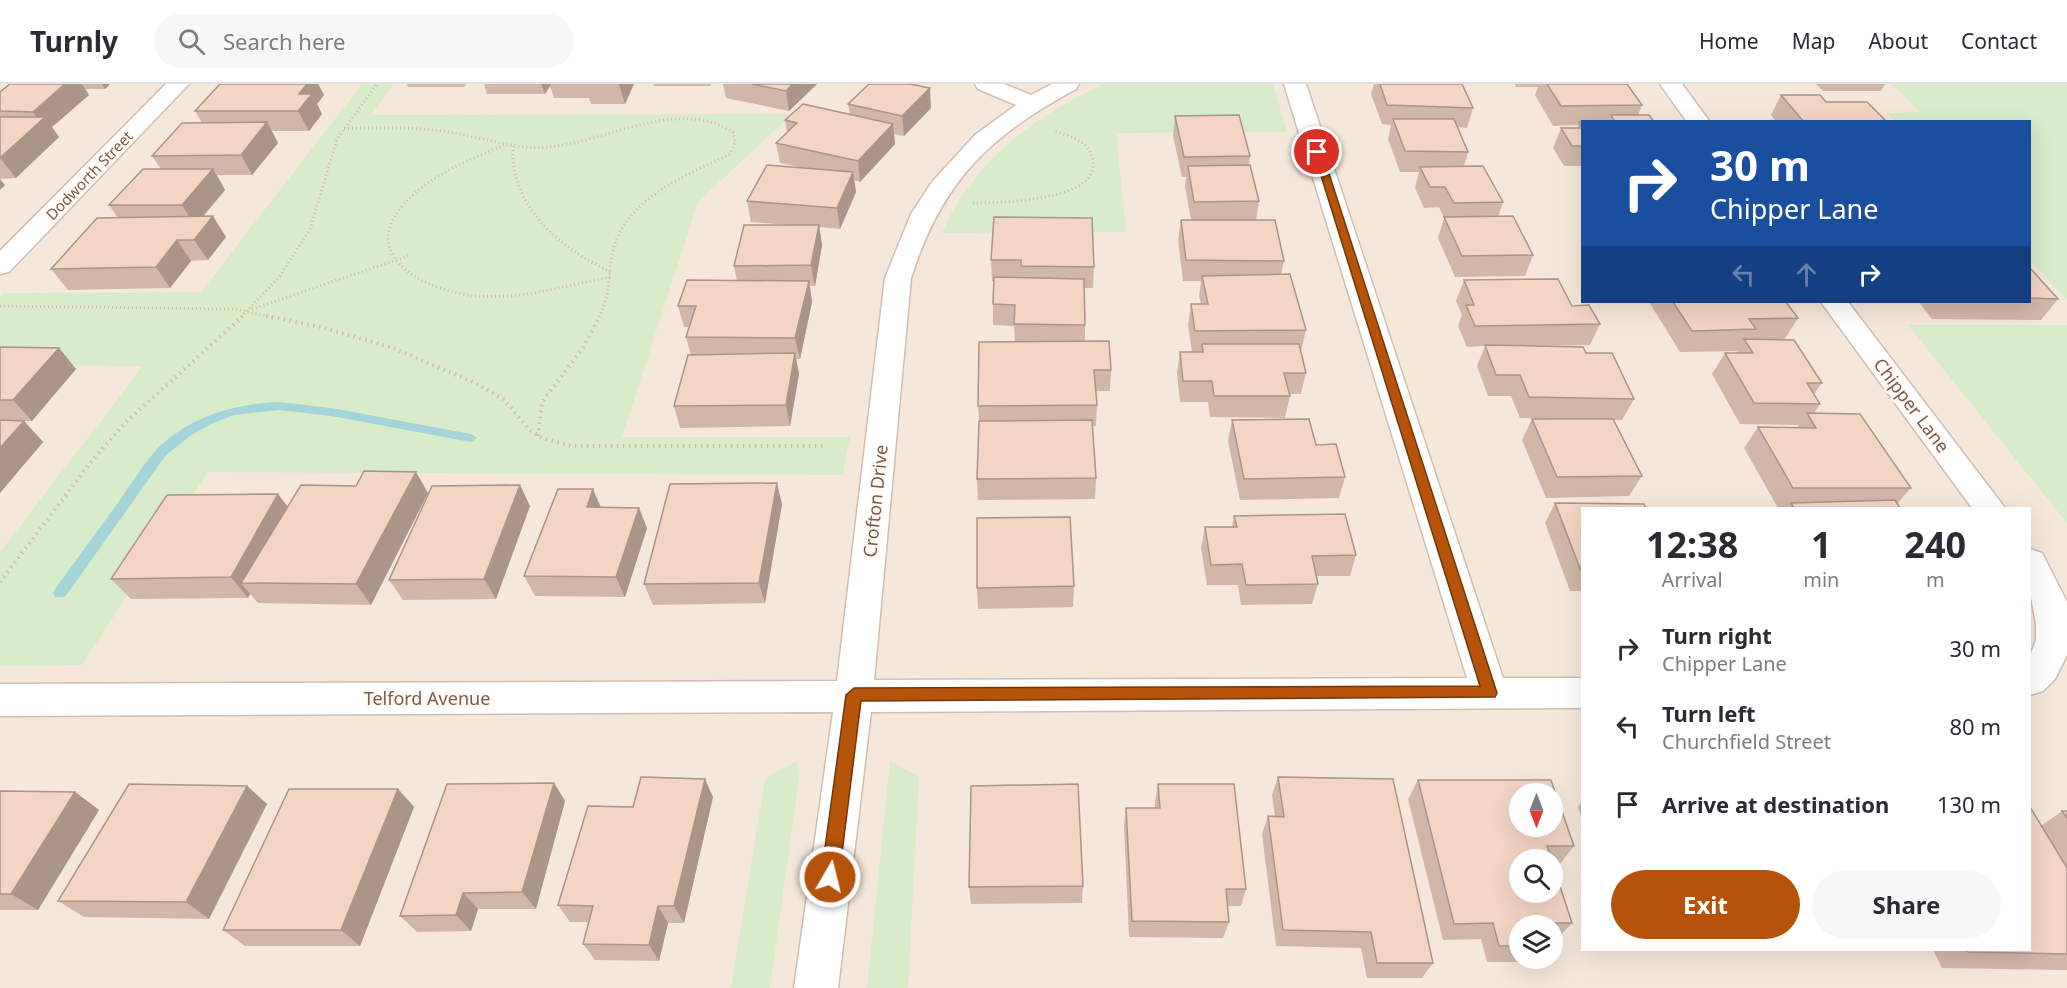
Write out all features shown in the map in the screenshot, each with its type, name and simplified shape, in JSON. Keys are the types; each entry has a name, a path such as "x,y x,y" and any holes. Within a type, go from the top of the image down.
{"street":[{"name":"Dodworth Street","path":"0,266 178,84"},
{"path":"986,84 1038,116"},
{"name":"Crofton Drive","path":"816,988 854,695 898,278 904,257 924,210 945,180 985,138 1038,116 1068,84"},
{"path":"1295,84 1490,693"},
{"path":"1671,84 1698,120"},
{"name":"Chipper Lane","path":"1835,303 1988,507"},
{"path":"2031,563 2049,588 2058,609 2063,630 2061,645 2051,667"},
{"path":"854,695 1581,693"},
{"name":"Telford Avenue","path":"0,700 854,695"}],"path":[{"path":"0,582 92,462 126,422 250,310 292,261 310,230 333,151 344,129 377,84"},
{"path":"973,203 1037,199 1069,190 1090,179 1094,173 1090,149 1038,116"},
{"path":"344,129 433,130 513,146 560,146 628,126 669,121 716,123 733,132 734,149 724,158 676,179 636,210 616,241 607,300 592,334 542,402 538,436"},
{"path":"505,144 445,172 411,196 397,214 389,232 389,248 396,260 409,276 435,288 478,296 526,294 611,277"},
{"path":"513,146 511,169 515,185 532,210 581,256 611,272"},
{"path":"250,310 408,255"},
{"path":"0,306 250,310 321,327 426,360 503,399 531,431 538,436 559,443 586,447 826,446"}],"shaded area":[{"path":"0,84 2067,84 2067,988 0,988"}],"green space":[{"path":"362,84 393,84 371,115 792,114 698,202 622,437 850,437 843,475 208,472 82,665 0,666 0,552 143,366 0,365 0,297 4,293 201,292"},
{"path":"1103,84 1273,84 1287,132 1116,133 1126,232 942,233 955,207 971,184 1008,144 1053,111"},
{"path":"1892,84 2067,84 2067,300 2031,262 2031,120 1894,120 1887,113 1920,112"},
{"path":"1908,325 2067,325 2067,523"},
{"path":"797,761 800,771 770,988 731,988 765,778"},
{"path":"890,761 919,777 908,988 867,988"}],"building":[{"path":"10,84 65,84 33,112 0,111 0,92"},
{"path":"220,84 307,84 299,94 312,94 298,111 195,111"},
{"path":"752,84 793,84 786,91"},
{"path":"869,84 910,84 930,88 902,116 848,104"},
{"path":"1380,84 1462,84 1473,108 1387,105"},
{"path":"1547,84 1627,84 1642,105 1561,106"},
{"path":"1781,95 1820,95 1826,102 1867,102 1885,120 1802,120"},
{"path":"803,104 893,124 858,161 776,143 797,123 785,120"},
{"path":"1239,115 1250,156 1184,157 1175,116"},
{"path":"1611,115 1649,115 1653,120 1614,120"},
{"path":"0,117 45,117 0,158"},
{"path":"1393,119 1454,119 1468,152 1405,151"},
{"path":"267,122 241,155 152,156 182,123"},
{"path":"1561,128 1581,128 1581,146 1572,146"},
{"path":"767,165 853,172 837,208 747,201"},
{"path":"1250,165 1259,201 1194,202 1188,166"},
{"path":"1483,166 1503,202 1454,203 1445,187 1430,187 1420,167"},
{"path":"143,169 213,169 182,205 109,205"},
{"path":"213,216 194,240 177,240 156,267 51,269 97,218"},
{"path":"1513,216 1533,255 1462,256 1444,217"},
{"path":"994,217 1092,218 1094,267 1021,266 1021,260 991,260"},
{"path":"1181,220 1275,220 1284,261 1186,260"},
{"path":"744,225 819,225 811,265 734,266"},
{"path":"2031,269 2058,299 2031,298"},
{"path":"1290,274 1306,330 1195,331 1191,304 1208,304 1202,276"},
{"path":"994,277 1084,279 1085,325 1014,324 1015,305 993,304"},
{"path":"1558,279 1572,306 1589,305 1600,324 1475,326 1466,305 1474,305 1464,280"},
{"path":"687,280 809,281 795,338 686,337 696,306 678,306"},
{"path":"1674,303 1787,303 1798,318 1749,319 1756,329 1692,331"},
{"path":"1744,339 1794,340 1822,383 1807,383 1820,404 1754,403 1725,353 1753,353"},
{"path":"1109,341 1111,370 1094,370 1097,405 978,406 979,342"},
{"path":"1202,344 1299,344 1306,373 1284,373 1290,396 1214,396 1212,381 1183,381 1180,352 1203,352"},
{"path":"1485,345 1583,347 1586,353 1612,353 1634,399 1529,397 1520,375 1496,375"},
{"path":"0,347 59,348 13,400 0,400"},
{"path":"795,353 786,405 674,406 688,355"},
{"path":"1807,413 1860,414 1911,488 1793,488 1758,427 1816,428"},
{"path":"1309,419 1316,445 1336,444 1345,477 1244,479 1232,420"},
{"path":"1532,419 1613,419 1642,476 1557,477"},
{"path":"0,420 24,421 0,448"},
{"path":"1092,420 1096,478 977,479 979,421"},
{"path":"364,471 416,472 356,584 241,583 301,485 356,486"},
{"path":"777,483 759,583 644,584 670,484"},
{"path":"520,485 484,579 389,580 432,486"},
{"path":"558,489 593,489 587,507 639,508 616,577 524,576"},
{"path":"278,494 231,577 111,579 167,495"},
{"path":"1895,500 1899,507 1793,507 1791,503"},
{"path":"1555,503 1644,504 1646,507 1581,507 1581,571"},
{"path":"1345,514 1356,555 1312,556 1318,584 1246,585 1242,564 1211,565 1205,527 1237,527 1234,516"},
{"path":"1070,517 1074,586 977,588 977,518"},
{"path":"641,777 705,779 674,906 658,906 649,945 583,944 593,906 558,905 588,806 633,807"},
{"path":"1278,777 1393,779 1433,963 1377,963 1371,932 1283,930 1268,816 1284,817"},
{"path":"1418,780 1551,780 1552,783 1509,783 1509,837 1563,837 1563,814 1574,846 1547,846 1548,849 1509,849 1509,903 1563,903 1563,896 1572,923 1563,923 1563,915 1509,915 1509,946 1499,946 1493,923 1454,924"},
{"path":"554,783 522,892 463,893 456,915 400,916 447,784"},
{"path":"129,784 247,786 186,902 58,901"},
{"path":"1078,784 1083,886 969,887 971,786"},
{"path":"1158,784 1234,784 1246,889 1226,889 1229,922 1132,921 1126,808 1160,808"},
{"path":"289,789 398,789 341,930 223,930"},
{"path":"0,791 75,792 11,894 0,894"},
{"path":"2031,809 2067,868 2067,954 1968,952 2031,951"}],"waterway":[{"path":"60,593 162,452 186,433 209,420 232,411 255,407 304,408 471,438"}],"route":[{"path":"830,877 854,695 1490,693 1317,152"}]}
